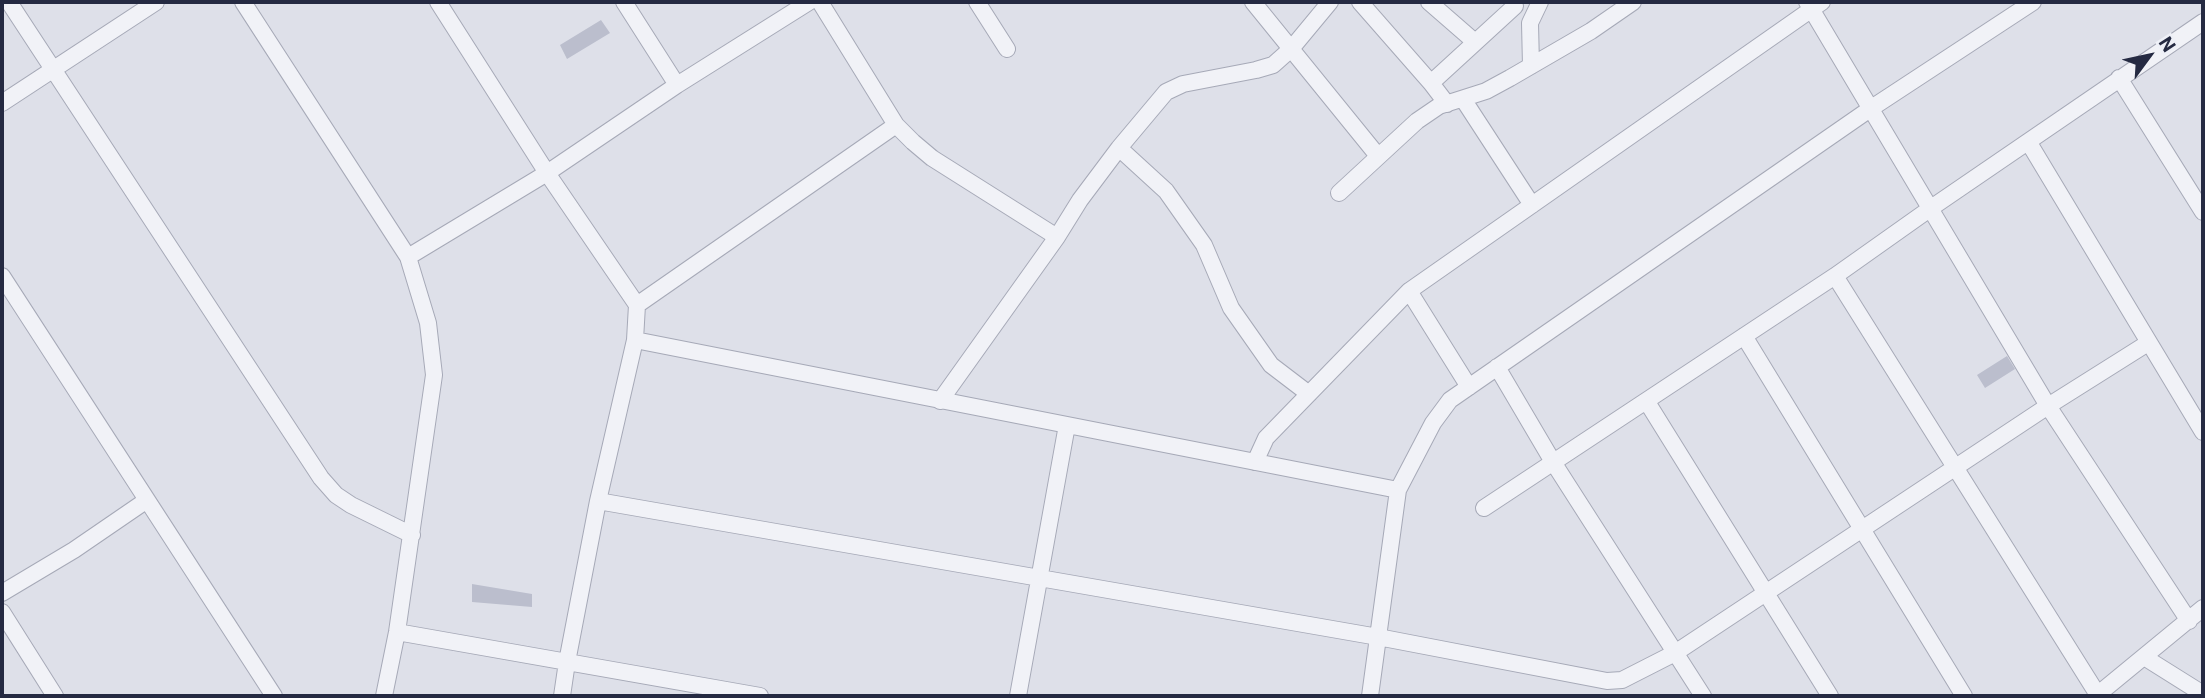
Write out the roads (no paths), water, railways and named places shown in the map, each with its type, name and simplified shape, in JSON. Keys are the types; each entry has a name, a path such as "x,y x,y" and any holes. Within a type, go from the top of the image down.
{"street":[{"path":"9,2 321,478 336,495 351,505 412,534"},
{"path":"2,103 156,2"},
{"path":"243,2 408,257 428,323 434,375 397,632 384,696"},
{"path":"438,2 547,173 637,305 635,340 598,501 566,662 562,696"},
{"path":"624,2 677,85"},
{"path":"408,257 547,173 677,85 809,2"},
{"path":"820,2 896,125 913,142 932,158 1057,237"},
{"path":"977,2 1007,48"},
{"path":"1253,2 1378,156"},
{"path":"940,401 1057,237 1080,200 1166,92 1183,84 1273,65 1291,49 1330,2"},
{"path":"1360,2 1432,83 1455,101 1532,205"},
{"path":"1429,2 1475,42"},
{"path":"1339,193 1417,121 1439,106 1486,91 1591,31 1633,2"},
{"path":"1370,696 1398,489 1433,423 1450,400 1870,109 2032,2"},
{"path":"1432,83 1512,4 1536,9 1530,23 1531,66"},
{"path":"1255,462 1266,438 1409,291 1814,4 1870,109 2048,406 2189,621"},
{"path":"1484,508 1835,276 2203,22"},
{"path":"2119,79 2202,207"},
{"path":"637,305 896,125"},
{"path":"2029,143 2203,432"},
{"path":"1119,148 1166,191 1204,244 1231,308 1271,365 1309,394"},
{"path":"2,276 274,696"},
{"path":"1835,276 2097,696 2203,608"},
{"path":"1409,291 1469,387"},
{"path":"1744,336 1964,696"},
{"path":"635,340 1398,489"},
{"path":"598,501 1378,637 1607,681 1622,680 1675,653 2048,406 2148,343"},
{"path":"1497,367 1553,462 1703,696"},
{"path":"1647,402 1830,696"},
{"path":"1018,696 1067,425"},
{"path":"2,593 74,550 147,500"},
{"path":"2,612 55,696"},
{"path":"397,632 760,696"},
{"path":"2144,657 2203,694"}]}
